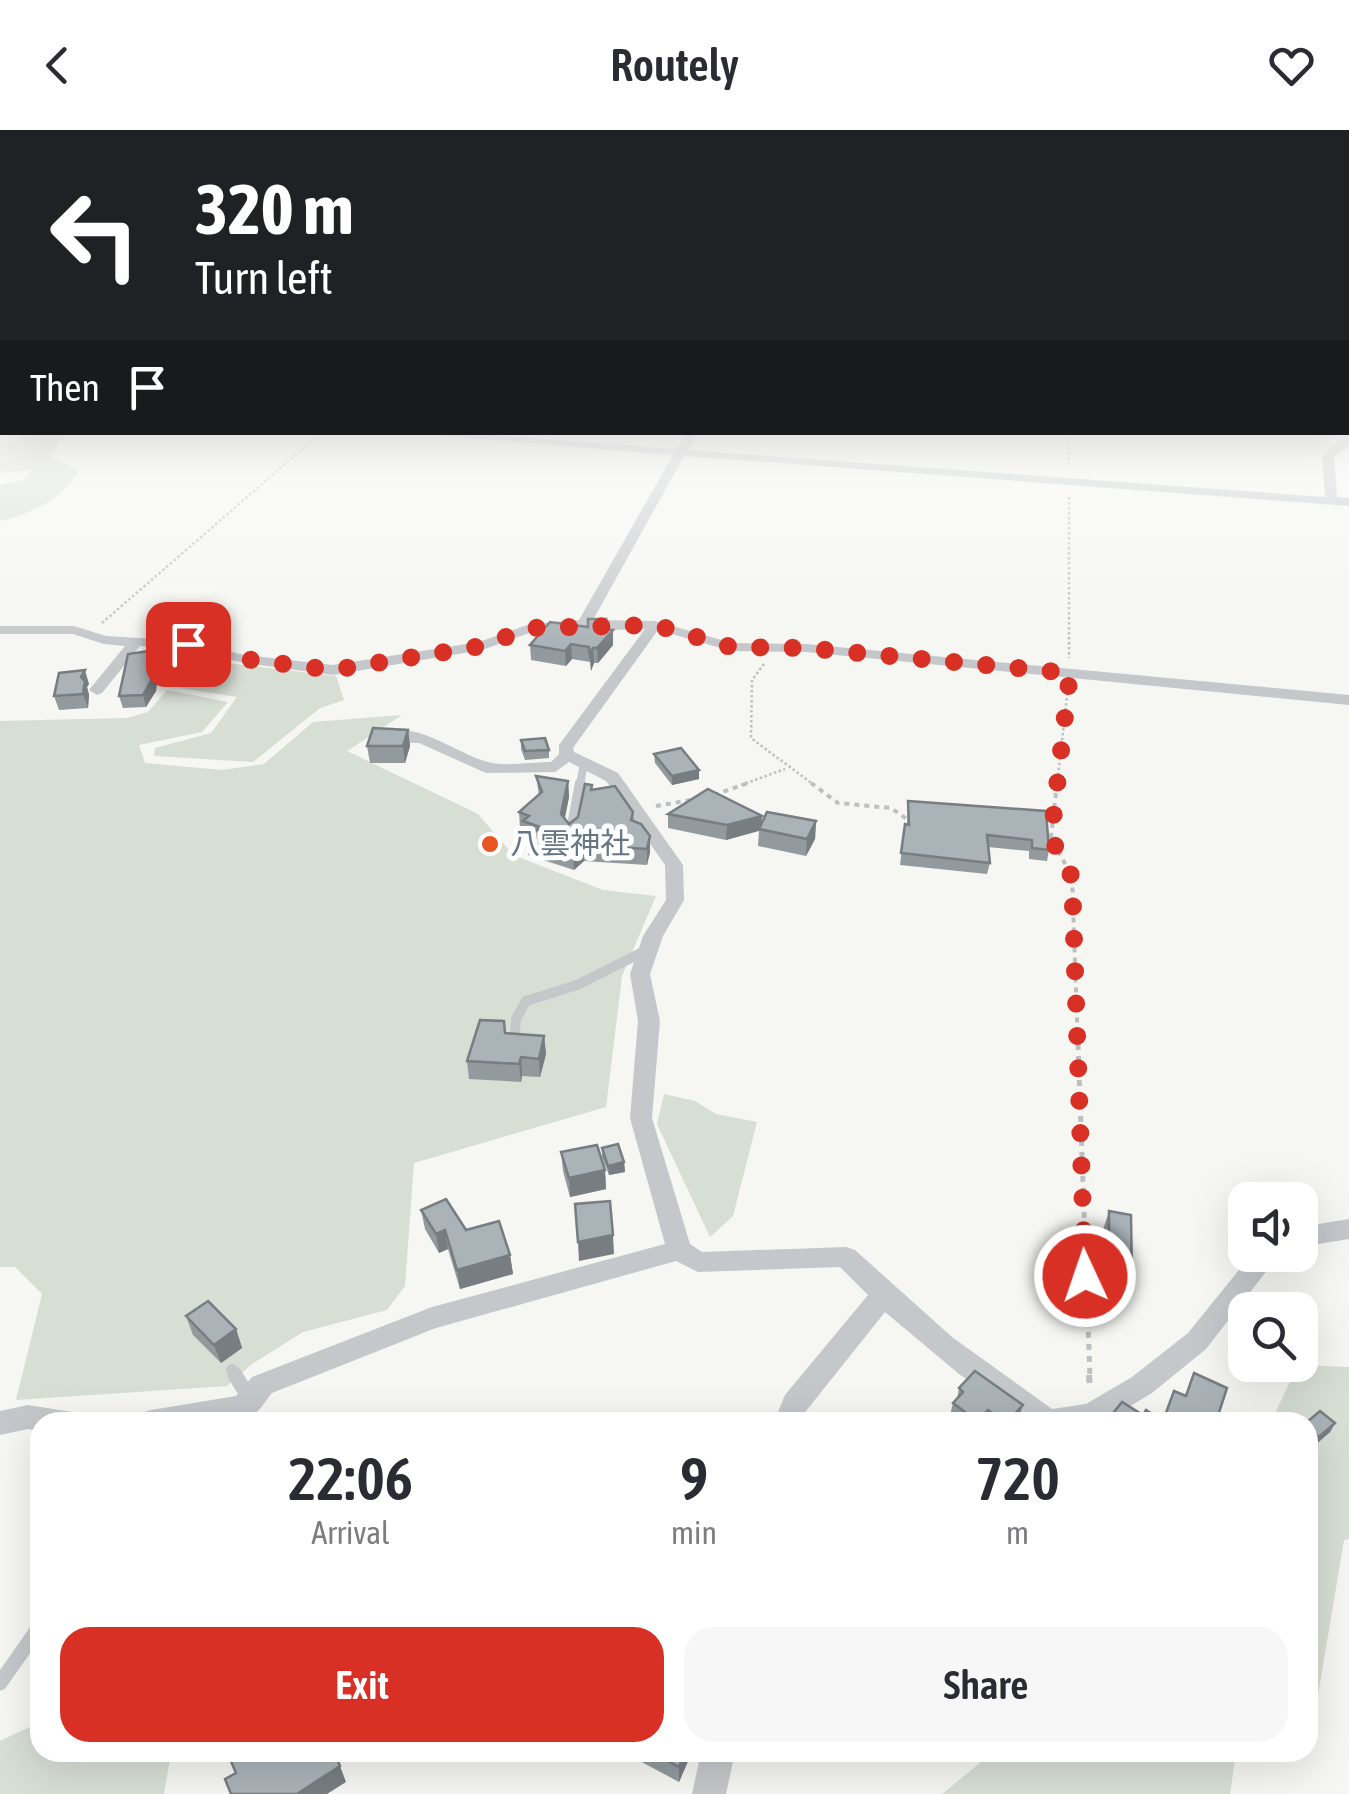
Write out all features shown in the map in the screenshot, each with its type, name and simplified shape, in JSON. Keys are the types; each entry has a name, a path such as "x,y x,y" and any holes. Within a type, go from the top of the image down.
{"street":[{"path":"584,624 659,491"},
{"path":"1189,491 1349,502"},
{"path":"1331,491 1332,501"},
{"path":"0,630 91,633 104,640 134,644 188,644 244,659 333,670 482,646 530,628 655,625 731,647 789,648 1349,700"},
{"path":"655,625 564,748 576,759 612,777 674,865 675,900 648,950 640,974 648,1022 641,1118 679,1250 698,1262 846,1257 883,1296 1033,1412"},
{"path":"124,681 100,686 134,644"},
{"path":"386,737 422,738 486,768 555,767 576,759"},
{"path":"1318,1234 1349,1229"},
{"path":"242,1410 262,1384 432,1318 679,1250"},
{"path":"1098,1412 1142,1385 1196,1340 1252,1272"},
{"path":"792,1412 883,1296"},
{"path":"0,1424 30,1417"},
{"path":"708,1794 716,1762"}],"lane":[{"path":"571,831 576,759"},
{"path":"514,1046 516,1018 526,1001 577,986 648,950"},
{"path":"232,1370 242,1410"},
{"path":"0,1682 30,1640"}],"path":[{"path":"91,633 255,491"},
{"path":"1069,491 1070,673 1051,838 1072,877 1092,1412"},
{"path":"789,648 773,656 752,680 752,738 838,803 891,808 915,825"},
{"path":"636,809 708,798 788,768"}],"shaded area":[{"path":"0,491 62,491 45,504 0,521"},
{"path":"218,662 336,676 344,700 320,708 253,762 154,756 155,748 211,733 237,697 181,688"},
{"path":"167,690 228,702 202,732 139,745 145,763 222,770 264,764 313,722 402,715 347,751 478,814 513,855 603,890 656,896 622,976 606,1107 414,1163 405,1286 387,1310 303,1332 252,1364 227,1386 16,1400 42,1294 15,1267 0,1267 0,721 127,718 148,712"},
{"path":"664,1094 695,1101 716,1114 757,1122 733,1216 710,1237 657,1124"},
{"path":"1318,1366 1349,1367 1349,1539 1344,1540 1318,1695 1318,1412 1276,1412 1290,1382 1318,1382"},
{"path":"30,1727 30,1762 169,1762 164,1794 0,1794 0,1741"},
{"path":"981,1762 1235,1762 1230,1794 942,1794"}],"building":[{"path":"588,619 606,619 602,628 613,630 590,655 589,647 571,644 565,651 530,645 550,622 588,627"},
{"path":"156,650 152,679 143,695 119,696 128,654"},
{"path":"85,670 81,677 85,681 83,694 54,696 59,673"},
{"path":"373,728 408,730 403,746 367,746"},
{"path":"545,738 549,750 525,751 521,740"},
{"path":"681,748 699,770 672,776 654,754"},
{"path":"536,776 568,781 561,814 569,824 578,817 585,784 592,785 591,790 615,786 633,812 631,820 641,824 650,836 647,849 583,845 573,854 527,839 540,827 523,821 529,816 519,812 542,792"},
{"path":"708,789 762,816 727,825 668,814"},
{"path":"908,801 1046,811 1049,850 1032,848 1032,840 987,835 990,863 901,853 905,824 909,825"},
{"path":"767,812 816,821 807,839 759,829"},
{"path":"480,1020 504,1021 505,1033 544,1036 539,1059 521,1057 519,1064 467,1061"},
{"path":"618,1144 624,1162 608,1166 602,1148"},
{"path":"597,1145 605,1170 569,1178 561,1152"},
{"path":"446,1199 466,1230 499,1221 510,1255 457,1270 445,1230 436,1234 421,1210"},
{"path":"610,1201 613,1235 578,1242 575,1204"},
{"path":"1109,1211 1131,1215 1132,1281 1109,1277"},
{"path":"208,1301 236,1329 214,1345 186,1316"},
{"path":"975,1371 1023,1405 1016,1412 965,1412 953,1403 963,1392 959,1388"},
{"path":"1194,1373 1227,1388 1219,1412 1166,1412 1174,1391 1186,1396"},
{"path":"1122,1402 1138,1412 1114,1412"},
{"path":"1318,1413 1335,1423 1319,1437 1318,1436"},
{"path":"231,1762 338,1762 340,1766 297,1794 231,1794 225,1779 236,1773"}],"place":[{"name":"八雲神社","path":"490,844"}],"route":[{"path":"188,644 244,659 333,670 482,646 530,628 655,625 731,647 806,648 1070,673 1051,838 1072,877 1085,1276"}]}
